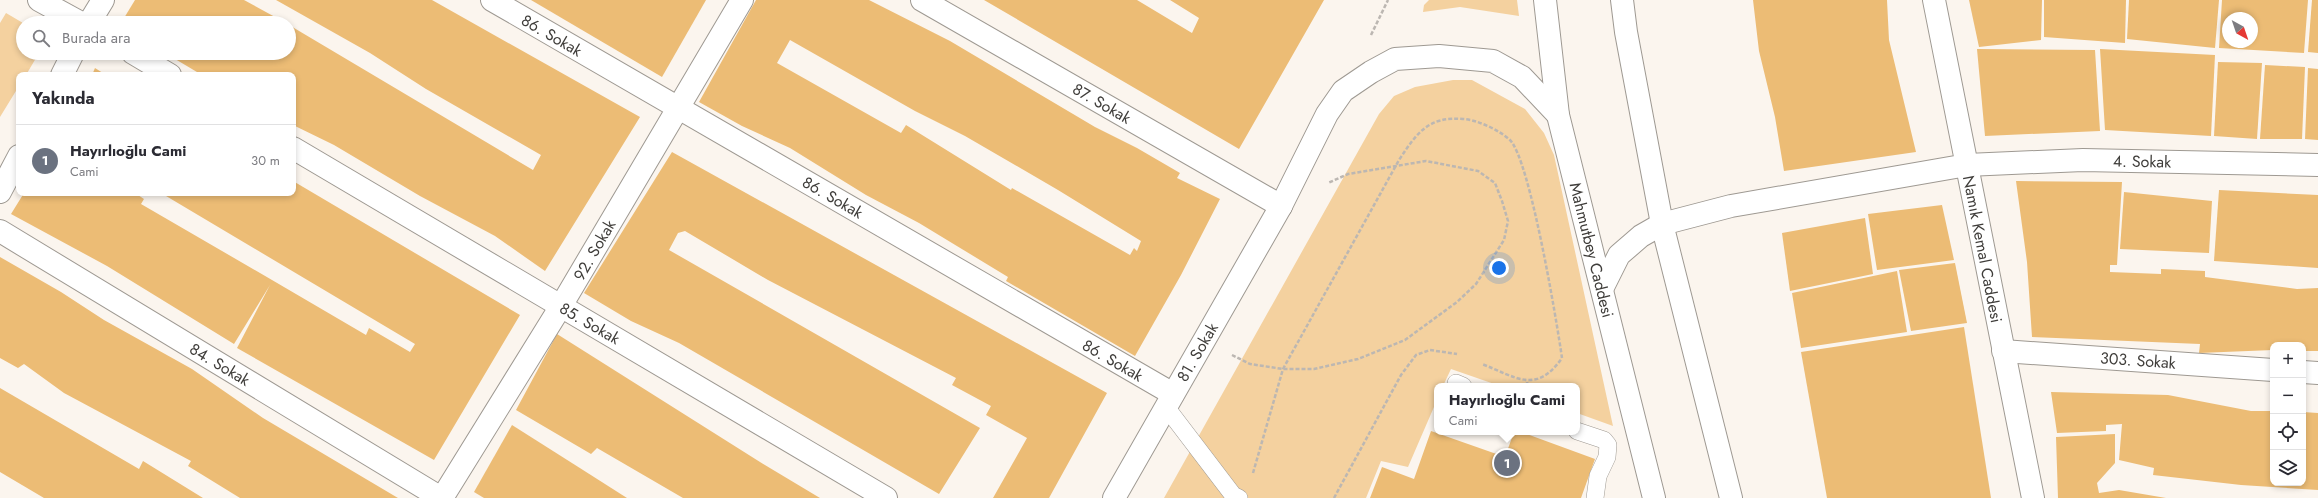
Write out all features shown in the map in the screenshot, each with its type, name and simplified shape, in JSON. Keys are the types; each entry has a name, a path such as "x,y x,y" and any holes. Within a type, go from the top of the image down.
{"street":[{"path":"39,0 68,16"},
{"path":"93,16 103,0"},
{"name":"86. Sokak","path":"492,0 677,107 1169,401"},
{"name":"92. Sokak","path":"442,498 561,306 677,107 742,0"},
{"name":"87. Sokak","path":"922,0 1281,206"},
{"name":"Mahmutbey Caddesi","path":"1545,0 1558,115 1654,498"},
{"path":"1622,0 1626,32 1662,224 1731,498"},
{"name":"Namık Kemal Caddesi","path":"1934,0 2033,498"},
{"name":"81. Sokak","path":"1114,498 1281,206 1327,114 1343,91 1371,72 1395,59 1439,56 1494,61 1522,76 1558,115"},
{"path":"64,72 70,60"},
{"path":"145,60 165,72"},
{"name":"85. Sokak","path":"296,150 886,498"},
{"name":"4. Sokak","path":"1602,289 1619,255 1641,236 1662,224 1731,206 1967,165 2083,160 2318,165"},
{"path":"0,192 16,162"},
{"name":"84. Sokak","path":"0,231 442,498"},
{"name":"303. Sokak","path":"2003,351 2270,370"},
{"path":"2306,372 2318,374"}],"lane":[{"path":"1169,401 1233,495 1239,498"},
{"path":"1580,432 1604,440 1608,445 1607,457 1598,476 1595,498"}],"path":[{"path":"1253,475 1283,369 1396,166 1416,136 1434,122 1449,118 1469,120 1490,128 1510,141 1519,156 1529,191 1562,358 1555,368 1543,378 1527,382 1475,361"},
{"path":"1204,340 1250,364 1283,369 1314,369 1358,359 1404,340 1457,302 1476,284 1504,240 1508,221 1495,183 1478,171 1426,161 1348,174 1281,206"},
{"path":"1334,498 1401,375 1416,355 1430,350 1450,352 1463,356"}],"shaded area":[{"path":"1429,0 1517,0 1519,16 1460,7 1423,12 1424,5"},
{"path":"6,13 16,19 16,60 35,60 28,72 16,72 16,91 0,117 0,23"},
{"path":"1453,80 1472,80 1525,109 1544,133 1554,155 1613,426 1580,414 1580,383 1491,383 1451,369 1444,383 1434,383 1434,407 1408,467 1381,461 1366,498 1164,498 1379,114 1394,96 1415,87"}],"building":[{"path":"135,0 244,0 273,16 125,16"},
{"path":"276,0 432,0 640,117 545,271 495,236 420,196 334,145 296,126 296,72 197,72 177,60 296,60 296,29 533,170 541,155 426,89 370,53"},
{"path":"531,0 706,0 662,77"},
{"path":"756,0 869,0 950,41 1095,127 1137,148 1180,173 1177,178 1220,199 1181,275 1135,356 1006,281 1008,277 919,223 866,195 790,148 742,126 699,102","holes":["790,40 915,111 965,136 1058,190 1141,241 1137,251 1134,248 1130,255 1012,188 1011,190 906,125 901,133 777,63"]},
{"path":"984,0 1137,0 1192,33 1199,18 1170,0 1324,0 1239,149"},
{"path":"1753,0 1887,0 1889,40 1916,152 1784,171 1775,117 1759,51"},
{"path":"1969,0 2042,0 2041,40 1979,47"},
{"path":"2044,0 2126,0 2125,43 2044,37"},
{"path":"2129,0 2219,0 2215,48 2127,39"},
{"path":"2222,0 2308,0 2304,53 2219,48"},
{"path":"2312,0 2318,0 2318,53 2308,52"},
{"path":"1977,49 2095,50 2100,131 1985,136"},
{"path":"2100,49 2215,55 2211,136 2105,130"},
{"path":"2218,62 2262,63 2257,139 2214,136"},
{"path":"2265,65 2305,67 2302,139 2260,139"},
{"path":"95,68 101,72 93,72"},
{"path":"2308,68 2318,69 2318,140 2305,139"},
{"path":"672,152 1107,393 1049,498 993,498 1027,438 986,415 991,406 952,385 956,378 768,280 685,231 678,233 669,250 980,428 939,494 679,343 631,321 584,293"},
{"path":"2016,181 2122,182 2117,265 2110,265 2110,272 2161,274 2161,269 2205,271 2205,277 2297,289 2318,288 2318,351 2306,351 2306,342 2270,342 2270,350 2199,353 2200,344 2032,337 2027,262"},
{"path":"296,183 520,315 434,460 237,348 270,285 234,344 107,266 11,214 22,196 140,196 144,199 141,204 366,335 369,328 410,352 415,344 166,196 296,196"},
{"path":"2219,190 2318,195 2318,268 2214,261"},
{"path":"2124,192 2212,201 2209,253 2120,249"},
{"path":"1942,205 1954,260 1877,270 1868,214"},
{"path":"1865,218 1873,274 1790,291 1782,233"},
{"path":"0,257 61,292 104,320 192,369 263,418 398,498 240,498 188,466 191,461 64,393 24,364 18,368 0,358"},
{"path":"1955,263 1967,323 1911,331 1899,270"},
{"path":"1897,271 1907,332 1801,348 1792,293"},
{"path":"1964,327 1991,498 1827,498 1801,352"},
{"path":"557,334 760,462 820,498 683,498 597,448 591,454 516,410"},
{"path":"0,388 139,469 143,461 203,498 44,498 0,472"},
{"path":"2051,392 2168,395 2251,411 2270,411 2270,486 2306,486 2306,412 2318,413 2318,490 2241,485 2153,475 2154,468 2119,460 2122,424 2106,425 2106,431 2057,433"},
{"path":"512,425 627,498 484,498 474,492"},
{"path":"1431,431 1434,432 1434,435 1442,435 1505,457 1513,435 1529,435 1595,459 1581,498 1370,498 1382,467 1414,479"},
{"path":"2115,434 2115,463 2097,483 2099,493 2119,490 2166,498 2058,498 2056,437"}],"place":[{"name":"Hayırlıoğlu Cami","path":"1507,463"}]}
